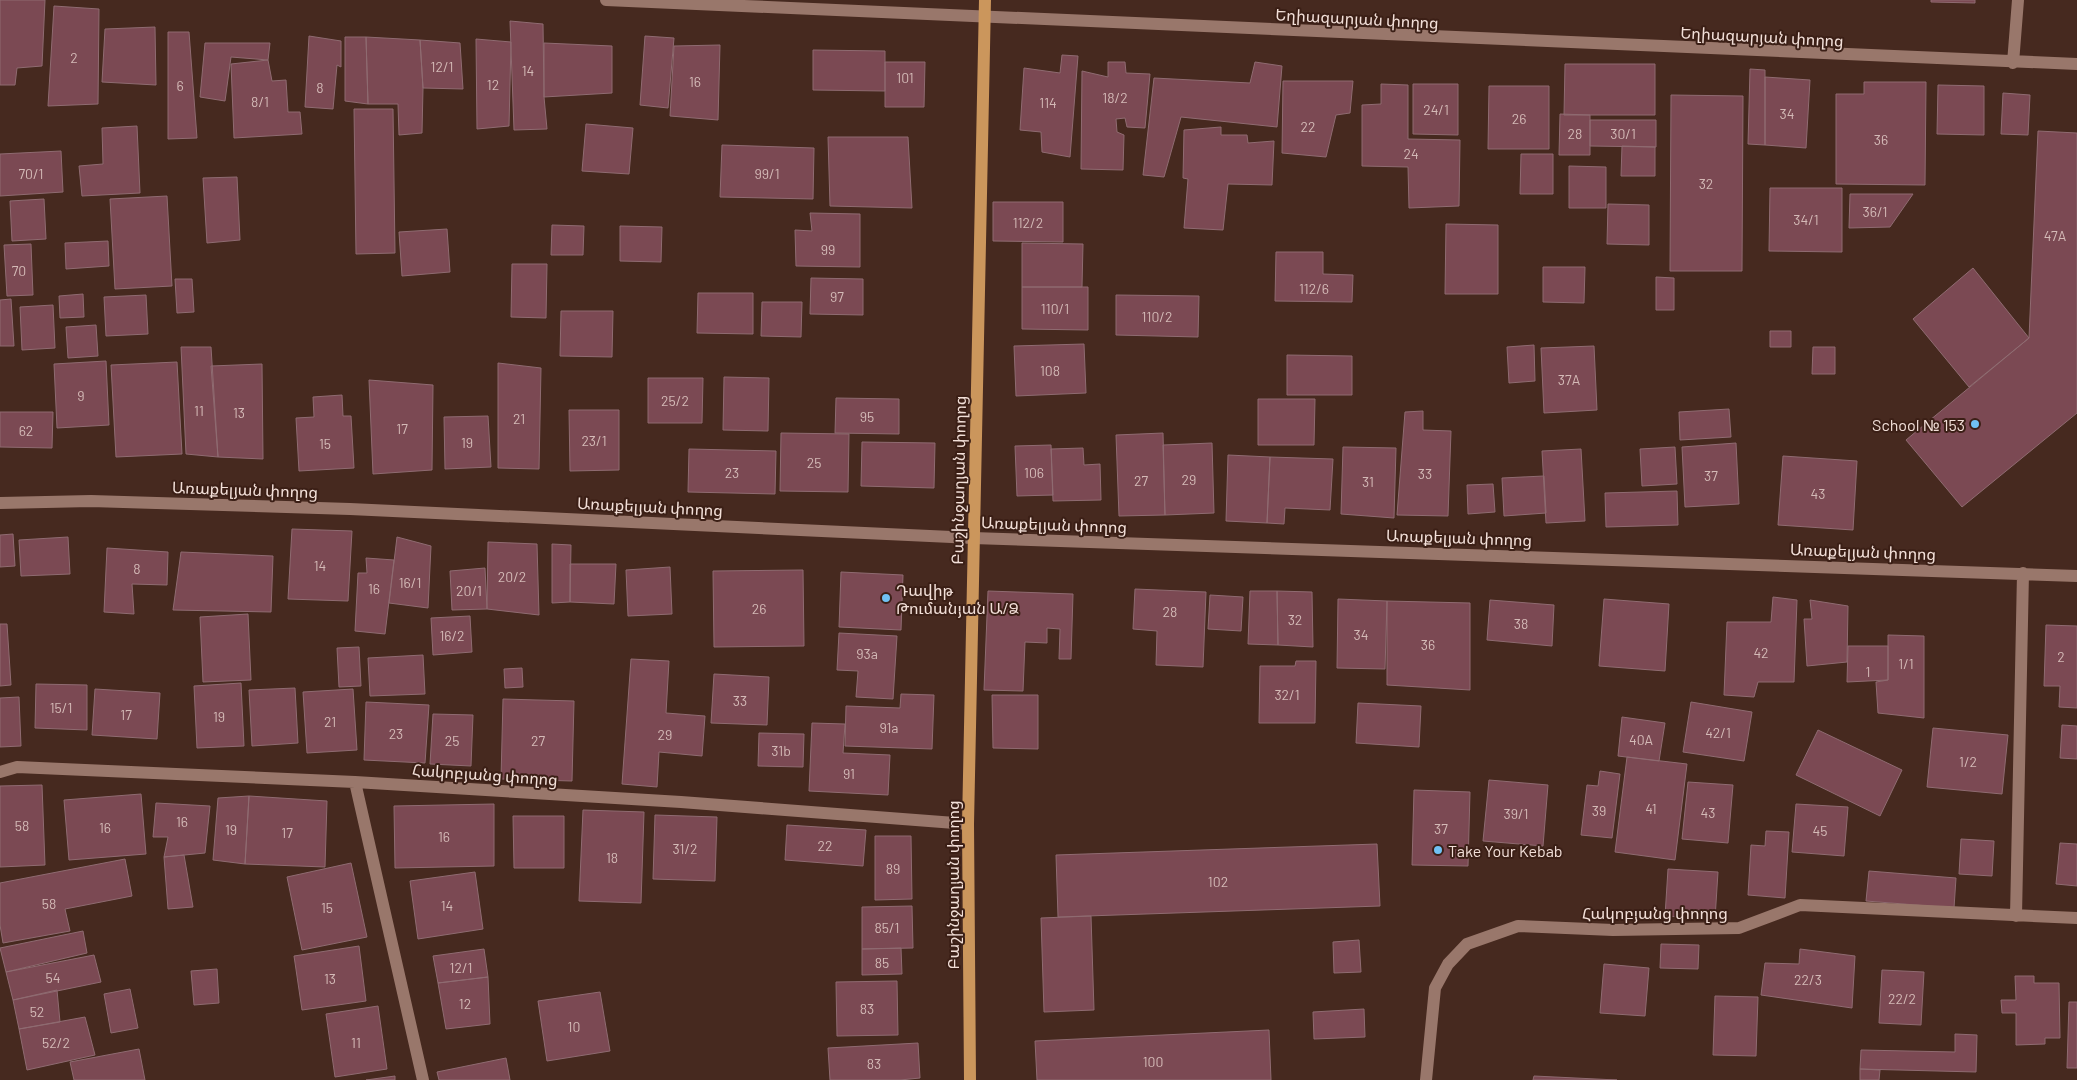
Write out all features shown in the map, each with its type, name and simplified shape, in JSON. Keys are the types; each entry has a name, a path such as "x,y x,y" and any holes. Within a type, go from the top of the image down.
{"main road":[{"name":"Բաշինջաղյան փողոց","path":"970,1080 968,824 985,0"}],"street":[{"name":"Եղիազարյան փողոց","path":"606,0 2013,63 2077,64"},
{"path":"2013,63 2018,0"},
{"name":"Առաքելյան փողոց","path":"0,503 91,501 350,508 973,538 2077,576"},
{"path":"2016,916 2023,573"},
{"name":"Հակոբյանց փողոց","path":"0,772 17,767 355,782 681,802 968,824"},
{"path":"355,782 423,1080"},
{"name":"Հակոբյանց փողոց","path":"1426,1080 1434,988 1448,964 1468,944 1518,926 1613,930 1738,928 1800,905 2077,918"}],"building":[{"path":"0,0 45,0 42,66 17,68 15,85 0,85"},
{"path":"1931,0 1975,0 1975,3 1931,2"},
{"path":"54,6 99,9 98,104 48,106"},
{"path":"510,21 543,24 544,97 547,129 514,130"},
{"path":"155,27 156,85 102,82 105,29"},
{"path":"168,32 189,32 197,138 168,139"},
{"path":"309,36 341,41 341,67 337,65 333,109 305,107"},
{"path":"645,36 674,38 668,108 640,105"},
{"path":"345,37 366,37 368,104 345,101"},
{"path":"366,37 420,40 423,88 422,133 399,135 398,104 368,104"},
{"path":"476,39 511,42 509,126 477,129"},
{"path":"420,40 460,43 463,89 423,88"},
{"path":"205,43 270,43 268,60 231,57 225,101 200,97"},
{"path":"544,43 612,46 612,93 544,97"},
{"path":"720,45 718,120 670,116 674,46"},
{"path":"813,50 885,51 885,91 813,90"},
{"path":"1062,55 1078,56 1070,157 1042,152 1041,132 1020,130 1024,68 1060,73"},
{"path":"268,60 272,81 286,80 288,112 300,112 302,134 234,138 231,64"},
{"path":"885,62 925,62 924,107 885,107"},
{"path":"1108,62 1125,62 1126,73 1150,74 1145,128 1127,127 1125,118 1116,119 1117,132 1124,135 1123,170 1081,169 1082,71 1108,77"},
{"path":"1255,62 1282,66 1277,127 1181,117 1164,177 1143,175 1154,78 1250,83"},
{"path":"1565,64 1655,64 1655,115 1564,115"},
{"path":"1750,69 1765,70 1765,145 1748,144"},
{"path":"1765,77 1810,80 1806,148 1765,145"},
{"path":"1283,81 1353,81 1350,113 1336,115 1326,157 1282,153"},
{"path":"1864,82 1926,82 1925,185 1836,184 1836,94 1864,94"},
{"path":"1381,84 1408,85 1408,139 1460,140 1459,206 1409,208 1408,167 1362,166 1362,105 1381,104"},
{"path":"1413,84 1458,84 1458,135 1413,134"},
{"path":"1938,85 1984,86 1984,135 1937,134"},
{"path":"1489,86 1549,86 1549,149 1488,149"},
{"path":"2003,93 2030,95 2028,135 2001,134"},
{"path":"1671,95 1743,96 1742,271 1670,271"},
{"path":"354,109 393,109 395,253 356,254"},
{"path":"1560,114 1590,115 1590,155 1559,155"},
{"path":"1590,120 1656,120 1656,147 1590,146"},
{"path":"586,124 633,128 629,174 582,171"},
{"path":"137,126 140,193 82,196 79,166 103,164 102,128"},
{"path":"1221,127 1221,135 1247,135 1248,143 1274,141 1272,185 1228,184 1223,230 1184,228 1188,179 1183,178 1184,130"},
{"path":"2038,131 2077,133 2077,413 1962,507 1906,440 2029,338"},
{"path":"828,137 908,137 912,208 830,206"},
{"path":"722,145 814,148 813,199 720,197"},
{"path":"1622,146 1655,147 1655,176 1621,176"},
{"path":"61,151 63,192 0,196 0,154"},
{"path":"1521,154 1553,154 1553,194 1520,194"},
{"path":"1569,166 1606,167 1606,208 1569,208"},
{"path":"237,177 240,240 207,243 203,178"},
{"path":"1770,188 1842,188 1842,252 1769,251"},
{"path":"1850,194 1913,194 1890,227 1849,228"},
{"path":"167,196 172,286 115,289 110,199"},
{"path":"44,199 46,239 12,241 10,201"},
{"path":"993,202 1063,202 1063,242 993,241"},
{"path":"1608,204 1649,205 1649,245 1607,244"},
{"path":"810,213 860,214 860,267 796,266 795,230 812,231"},
{"path":"1446,224 1498,225 1498,294 1445,294"},
{"path":"552,225 584,226 583,255 551,255"},
{"path":"620,226 662,227 661,262 620,261"},
{"path":"447,229 450,272 402,276 399,232"},
{"path":"108,241 109,266 66,269 65,243"},
{"path":"1022,243 1083,244 1082,287 1022,287"},
{"path":"31,244 33,295 7,296 4,245"},
{"path":"1276,252 1323,252 1323,274 1353,275 1352,302 1275,301"},
{"path":"512,264 547,264 546,318 511,317"},
{"path":"1543,267 1585,267 1584,303 1543,302"},
{"path":"1973,268 2029,338 1969,387 1913,319"},
{"path":"1656,277 1674,278 1674,310 1656,310"},
{"path":"811,278 863,279 863,315 810,314"},
{"path":"175,279 192,279 194,312 177,313"},
{"path":"1022,287 1088,287 1088,330 1022,329"},
{"path":"698,293 753,293 753,334 697,333"},
{"path":"83,294 84,317 60,318 59,296"},
{"path":"146,295 148,334 106,336 104,297"},
{"path":"1116,295 1199,296 1198,337 1116,335"},
{"path":"11,299 14,346 0,346 0,300"},
{"path":"762,302 802,302 801,337 761,336"},
{"path":"53,305 55,348 22,350 20,307"},
{"path":"561,311 613,311 612,357 560,356"},
{"path":"96,325 98,356 68,358 66,327"},
{"path":"1770,331 1791,331 1791,347 1770,347"},
{"path":"1084,344 1086,393 1016,396 1014,346"},
{"path":"1534,345 1535,381 1509,383 1507,347"},
{"path":"1594,346 1597,410 1544,413 1541,348"},
{"path":"181,347 211,347 218,457 186,454"},
{"path":"1813,347 1835,347 1835,374 1812,374"},
{"path":"1287,355 1352,356 1352,395 1287,395"},
{"path":"106,361 109,425 57,428 54,364"},
{"path":"177,362 182,454 116,457 111,365"},
{"path":"498,363 541,368 539,469 498,468"},
{"path":"262,364 263,459 218,457 211,366"},
{"path":"724,377 769,378 768,431 723,430"},
{"path":"648,378 703,378 702,423 648,423"},
{"path":"369,380 433,385 432,470 373,474"},
{"path":"342,395 343,416 351,416 354,468 299,471 296,418 314,417 313,397"},
{"path":"836,398 899,399 899,434 835,433"},
{"path":"1258,399 1315,399 1314,445 1258,445"},
{"path":"1729,409 1731,437 1680,440 1679,412"},
{"path":"569,410 619,410 619,470 570,471"},
{"path":"1423,411 1423,430 1451,431 1448,516 1397,515 1405,412"},
{"path":"0,412 53,412 52,448 0,447"},
{"path":"488,416 491,467 445,469 444,417"},
{"path":"781,433 849,434 848,492 780,491"},
{"path":"1163,433 1165,515 1119,516 1116,435"},
{"path":"862,442 935,443 934,488 861,486"},
{"path":"1212,443 1214,513 1165,515 1163,445"},
{"path":"1736,443 1739,504 1685,507 1682,447"},
{"path":"1051,445 1053,495 1017,496 1015,446"},
{"path":"1343,447 1396,448 1394,518 1341,514"},
{"path":"1675,447 1677,484 1642,486 1640,449"},
{"path":"1083,448 1084,465 1100,464 1101,500 1053,501 1051,449"},
{"path":"689,449 776,451 775,494 688,492"},
{"path":"1581,449 1585,521 1546,523 1542,451"},
{"path":"1228,455 1270,457 1267,523 1226,521"},
{"path":"1783,456 1857,461 1853,530 1778,525"},
{"path":"1270,457 1333,459 1330,510 1285,508 1284,524 1267,523"},
{"path":"1544,476 1546,513 1504,516 1502,478"},
{"path":"1493,484 1495,512 1468,514 1467,485"},
{"path":"1677,491 1678,525 1606,527 1605,493"},
{"path":"292,529 352,531 348,601 288,599"},
{"path":"13,534 15,566 0,567 0,535"},
{"path":"68,537 70,574 21,576 19,540"},
{"path":"397,537 431,546 428,608 389,603"},
{"path":"488,542 537,544 539,615 487,609"},
{"path":"552,544 571,545 570,602 552,603"},
{"path":"107,548 168,552 167,585 132,584 134,614 104,612"},
{"path":"181,552 273,556 271,612 173,610"},
{"path":"366,558 394,560 385,634 355,631 358,573 367,573"},
{"path":"570,564 616,564 614,604 570,602"},
{"path":"670,567 672,614 628,616 626,570"},
{"path":"485,568 487,609 452,610 450,571"},
{"path":"803,570 804,646 714,647 713,571"},
{"path":"841,572 903,575 901,630 839,627"},
{"path":"1135,589 1206,592 1203,667 1156,665 1157,631 1133,629"},
{"path":"988,591 1073,594 1071,659 1059,659 1060,629 1047,628 1047,643 1025,642 1023,691 984,690"},
{"path":"1250,591 1277,591 1278,645 1248,644"},
{"path":"1277,591 1312,592 1313,647 1278,645"},
{"path":"1210,595 1243,597 1241,631 1208,629"},
{"path":"1773,597 1797,600 1794,682 1758,682 1754,697 1724,695 1727,622 1771,622"},
{"path":"1338,599 1387,601 1385,669 1337,668"},
{"path":"1604,599 1669,604 1665,671 1599,666"},
{"path":"1490,600 1554,605 1552,646 1487,640"},
{"path":"1810,600 1848,606 1847,662 1807,666 1804,619 1812,619"},
{"path":"1387,601 1470,603 1470,690 1387,685"},
{"path":"248,614 251,680 203,682 200,617"},
{"path":"470,616 472,652 433,655 431,618"},
{"path":"0,624 7,624 11,685 0,686"},
{"path":"2046,625 2077,626 2077,708 2059,707 2060,686 2044,686"},
{"path":"839,633 897,636 893,699 856,697 858,671 837,670"},
{"path":"1888,635 1924,636 1924,718 1878,713 1876,682 1888,680"},
{"path":"1848,646 1888,646 1888,680 1847,682"},
{"path":"359,647 361,686 339,687 337,648"},
{"path":"423,655 425,694 370,696 368,658"},
{"path":"631,659 669,661 666,713 705,716 702,756 659,752 657,787 622,784"},
{"path":"1296,661 1316,661 1315,723 1259,723 1260,666 1295,666"},
{"path":"522,668 523,687 505,688 504,669"},
{"path":"714,674 769,677 767,725 711,723"},
{"path":"241,683 244,746 197,748 194,686"},
{"path":"36,684 87,685 87,730 35,728"},
{"path":"295,688 298,743 252,746 249,690"},
{"path":"95,689 160,693 157,739 92,735"},
{"path":"353,689 357,750 307,753 303,692"},
{"path":"901,694 934,695 932,749 845,746 846,706 900,708"},
{"path":"992,695 1038,695 1038,749 993,748"},
{"path":"19,697 21,746 0,747 0,698"},
{"path":"503,699 574,701 572,781 501,779"},
{"path":"366,702 429,705 425,763 364,760"},
{"path":"1691,702 1752,712 1744,761 1683,752"},
{"path":"1358,703 1421,706 1419,747 1356,743"},
{"path":"433,714 473,715 471,766 430,764"},
{"path":"1622,717 1665,723 1659,761 1618,756"},
{"path":"812,723 845,724 843,753 890,755 888,795 809,791"},
{"path":"2062,725 2077,726 2077,759 2060,758"},
{"path":"1933,728 2008,735 2002,794 1927,787"},
{"path":"1818,730 1902,770 1880,816 1796,775"},
{"path":"759,733 804,734 803,767 758,766"},
{"path":"1627,757 1687,764 1675,860 1615,852"},
{"path":"1600,771 1620,774 1612,838 1581,835 1587,785 1598,786"},
{"path":"1489,780 1548,785 1543,846 1483,841"},
{"path":"1688,782 1733,785 1728,843 1682,839"},
{"path":"42,785 45,865 0,867 0,786"},
{"path":"1414,790 1470,792 1468,866 1412,865"},
{"path":"141,794 146,854 69,860 64,800"},
{"path":"249,796 327,801 325,867 245,864"},
{"path":"249,796 245,864 213,860 218,798"},
{"path":"156,803 210,806 205,853 164,857 168,837 153,837"},
{"path":"494,804 494,866 395,868 394,806"},
{"path":"1796,804 1848,807 1844,856 1792,852"},
{"path":"583,810 644,812 641,903 579,901"},
{"path":"655,815 717,817 715,881 653,879"},
{"path":"513,816 564,816 564,868 514,868"},
{"path":"787,825 866,830 863,866 785,860"},
{"path":"1766,831 1789,832 1785,898 1748,895 1751,845 1765,846"},
{"path":"875,836 911,836 912,899 875,900"},
{"path":"1961,839 1994,841 1992,876 1959,874"},
{"path":"2060,843 2077,844 2077,886 2056,884"},
{"path":"1377,844 1380,906 1058,917 1056,855"},
{"path":"184,855 193,907 168,909 164,857"},
{"path":"125,859 132,896 65,909 70,931 3,943 0,925 0,883"},
{"path":"351,863 367,937 302,950 287,877"},
{"path":"1668,869 1718,872 1715,919 1665,916"},
{"path":"1869,871 1956,878 1954,908 1866,901"},
{"path":"475,872 483,929 418,939 410,881"},
{"path":"912,906 913,948 862,949 862,907"},
{"path":"1091,916 1094,1010 1044,1012 1041,918"},
{"path":"83,931 87,953 6,972 0,948"},
{"path":"1359,940 1361,972 1334,973 1333,942"},
{"path":"1661,944 1699,945 1698,969 1660,968"},
{"path":"359,946 366,1001 302,1010 294,956"},
{"path":"901,948 902,974 862,975 862,949"},
{"path":"484,949 488,977 438,983 433,956"},
{"path":"1800,949 1855,956 1852,1008 1761,995 1765,963 1799,964"},
{"path":"94,955 101,982 13,1000 6,972"},
{"path":"1604,964 1649,968 1645,1016 1600,1013"},
{"path":"217,969 219,1003 194,1005 191,971"},
{"path":"1882,970 1924,972 1921,1025 1879,1023"},
{"path":"2015,976 2034,976 2034,983 2059,983 2060,1038 2045,1038 2045,1044 2016,1045 2016,1013 2002,1013 2001,1000 2016,1000"},
{"path":"488,977 490,1024 446,1029 438,983"},
{"path":"897,981 898,1035 837,1036 836,982"},
{"path":"130,989 138,1028 111,1033 104,994"},
{"path":"57,990 60,1022 19,1029 13,1000"},
{"path":"600,992 610,1051 547,1061 538,1001"},
{"path":"1715,996 1758,997 1756,1056 1713,1055"},
{"path":"2069,1002 2077,1002 2077,1068 2067,1068"},
{"path":"378,1006 387,1069 335,1077 326,1014"},
{"path":"1364,1009 1365,1037 1314,1039 1313,1012"},
{"path":"85,1017 95,1055 27,1070 19,1029"},
{"path":"1269,1030 1271,1080 1037,1080 1035,1041"},
{"path":"1955,1034 1977,1035 1976,1072 1860,1069 1861,1050 1955,1052"},
{"path":"918,1043 920,1078 900,1080 830,1080 828,1048"},
{"path":"139,1049 145,1080 74,1080 70,1062"},
{"path":"506,1058 510,1080 439,1080 437,1072"},
{"path":"1860,1069 1880,1070 1879,1080 1860,1080"},
{"path":"395,1076 395,1080 366,1080"},
{"path":"1534,1076 1617,1080 1533,1080"}],"place":[{"name":"School № 153","path":"1975,424"},
{"name":"Դավիթ Թումանյան Ա/Ձ","path":"886,598"},
{"name":"Take Your Kebab","path":"1438,850"}]}
